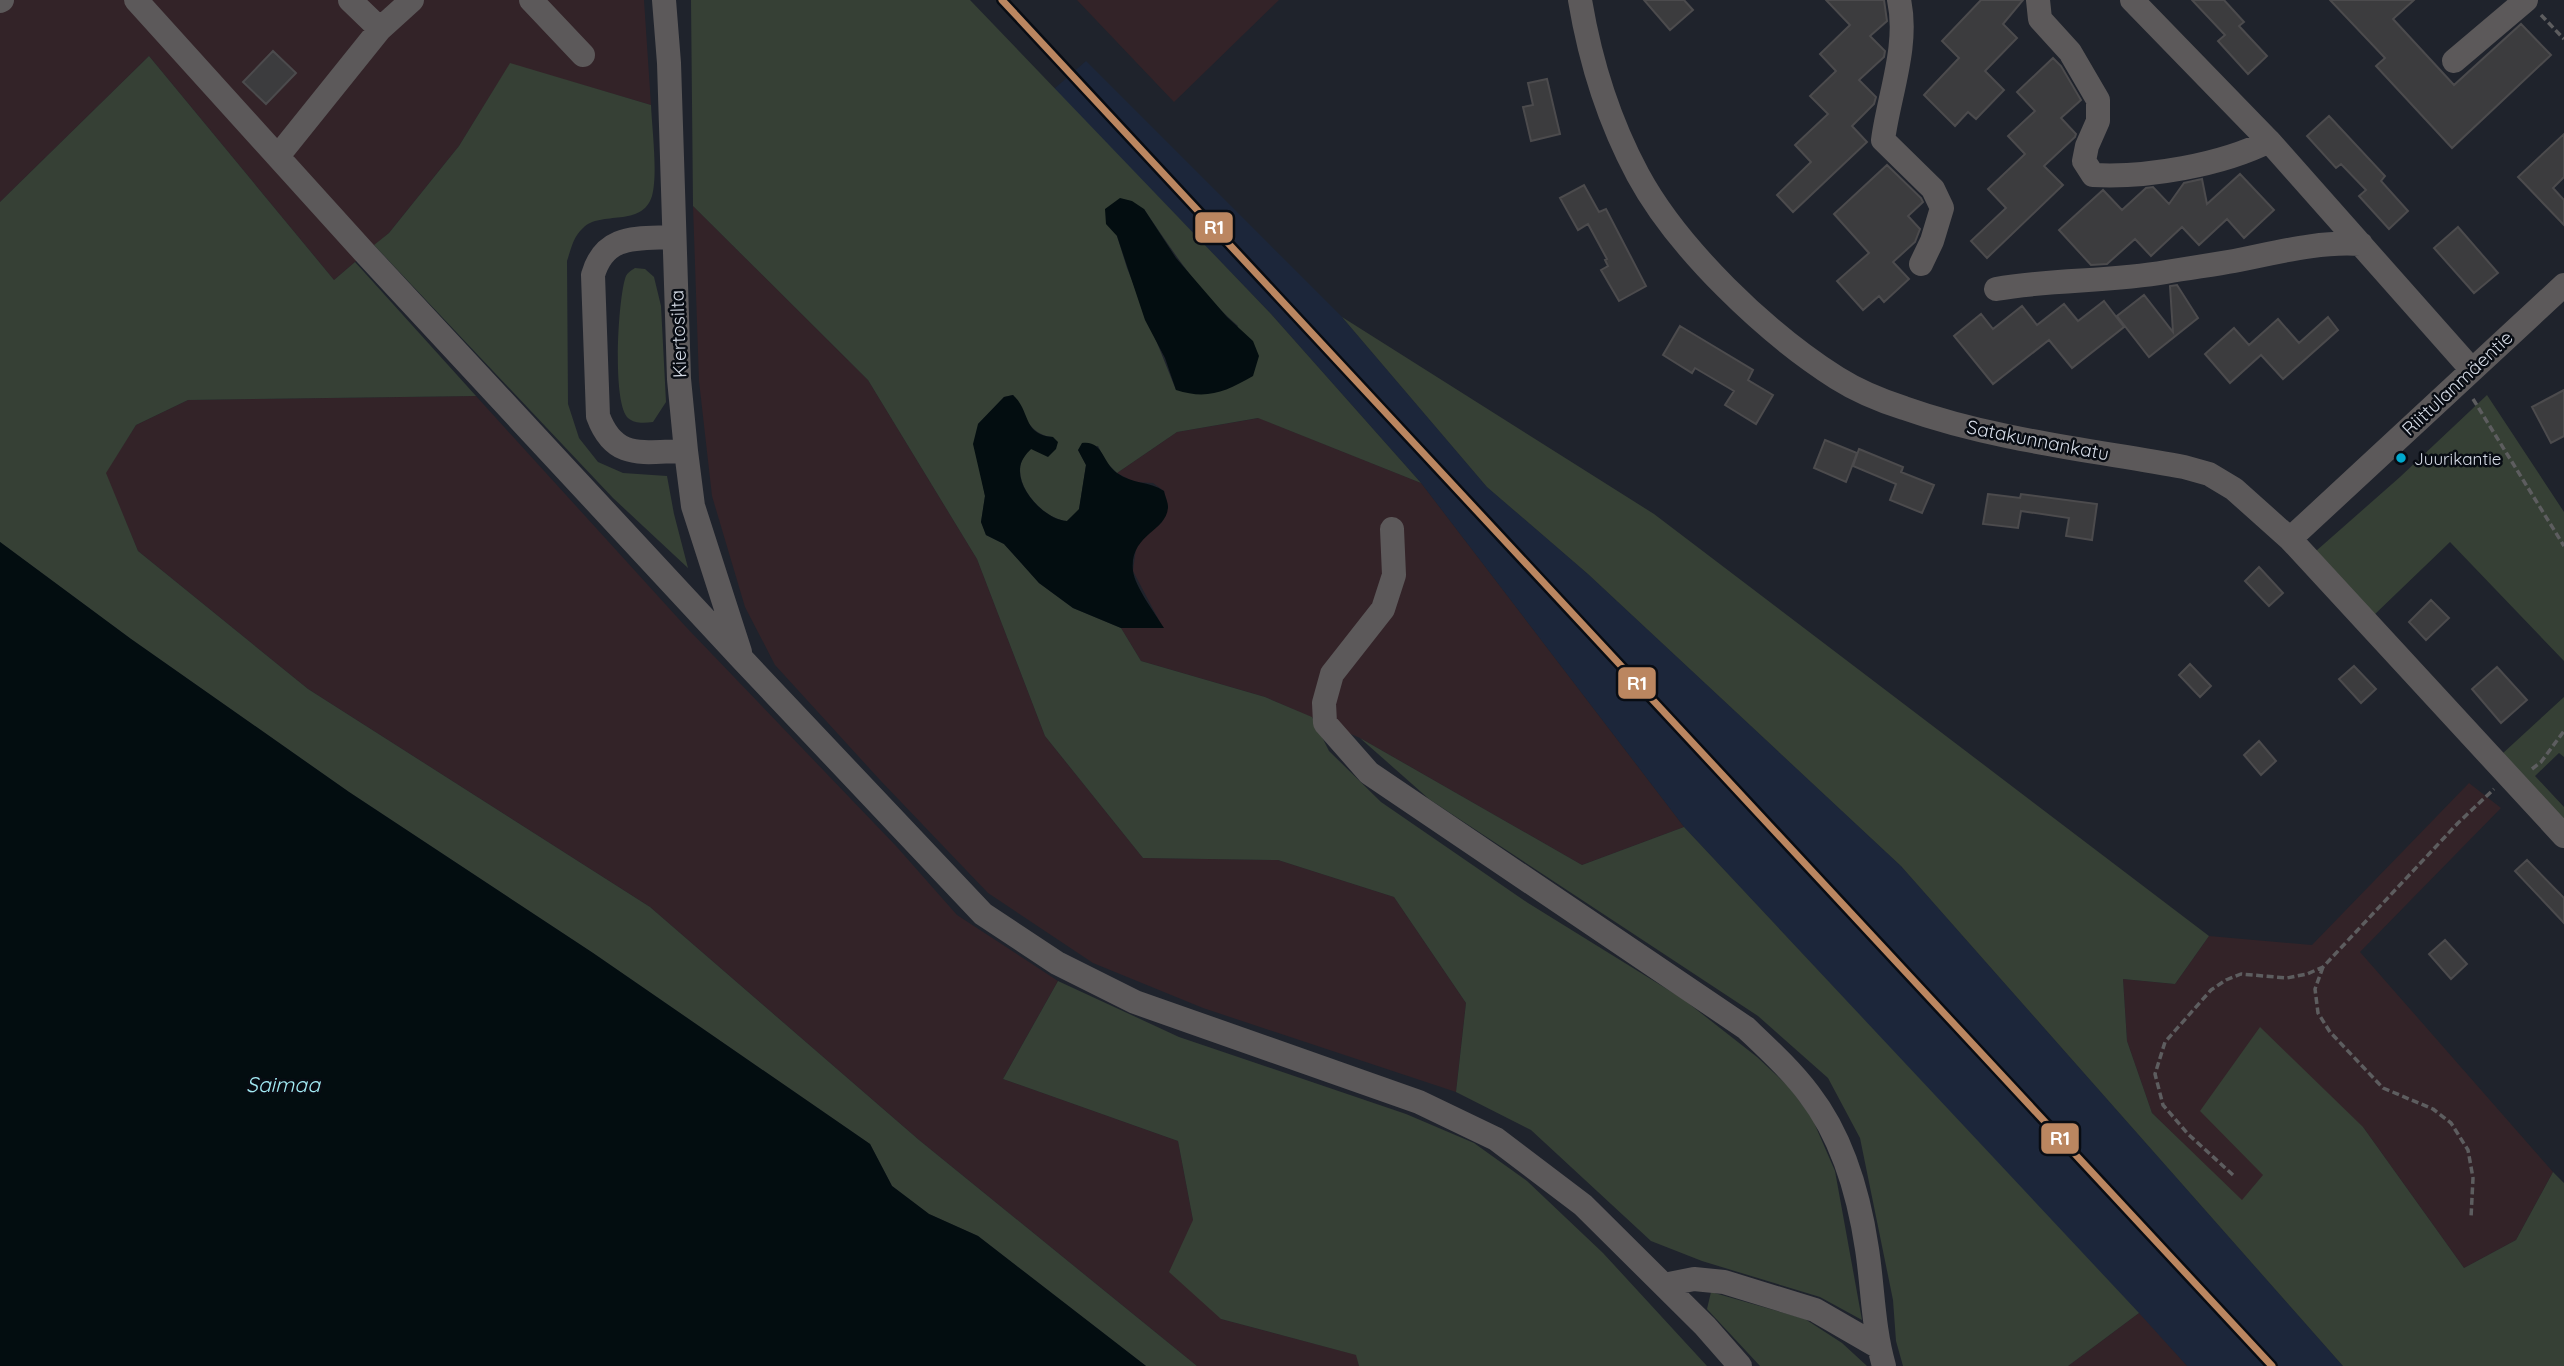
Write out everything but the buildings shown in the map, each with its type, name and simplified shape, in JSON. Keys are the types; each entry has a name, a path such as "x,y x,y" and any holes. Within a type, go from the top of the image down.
{"street":[{"path":"136,0 742,659 984,914 1057,963 1135,1002 1419,1102 1496,1139 1583,1205 1705,1326 1740,1366"},
{"path":"349,0 380,29"},
{"path":"278,156 380,29 412,0"},
{"path":"531,0 583,55"},
{"name":"Kiertosilta","path":"664,0 669,63 679,379 685,451 693,506 742,659"},
{"name":"Satakunnankatu","path":"1580,0 1586,38 1606,101 1619,137 1639,177 1672,226 1718,280 1771,330 1838,379 1903,408 1975,430 2184,467 2209,474 2234,489 2290,540 2564,836"},
{"path":"1899,0 1902,12 1899,52 1883,140 1933,189 1942,208 1932,241 1921,264"},
{"path":"2038,0 2040,19 2070,52 2098,100 2098,121 2087,146 2084,161 2094,175 2117,176 2165,171 2222,159 2269,141"},
{"path":"2132,0 2269,141 2472,370"},
{"path":"2454,61 2531,5"},
{"path":"674,237 621,240 607,249 597,262 593,275 598,416 603,430 612,442 625,450 685,451"},
{"path":"1996,289 2026,283 2098,280 2169,272 2289,249 2344,243 2361,244"},
{"name":"Riittulanmäentie","path":"2290,540 2564,285"},
{"path":"1392,529 1394,575 1383,609 1332,674 1324,703 1325,723 1369,773 1746,1028 1791,1072 1811,1096 1839,1146 1858,1199 1882,1357"},
{"path":"1664,1285 1694,1279 1724,1282 1815,1310 1882,1357"}],"path":[{"path":"2531,5 2564,39"},
{"path":"2472,396 2564,546"},
{"path":"2471,1218 2473,1178 2468,1150 2452,1123 2433,1109 2384,1088 2330,1032 2318,1013 2315,989 2323,967 2458,823 2494,789 2529,772 2541,762 2564,731"},
{"path":"2233,1175 2188,1134 2163,1105 2155,1074 2165,1042 2211,990 2226,980 2242,974 2287,978 2323,967"}],"shaded area":[{"path":"0,0 644,0 651,105 510,64 459,146 389,233 334,280 149,56 0,202"},
{"path":"1077,0 1279,0 1174,102"},
{"path":"1086,61 1342,317 1487,487 1588,574 1901,866 2343,1366 2187,1366 1684,827 1421,483 1271,314 1054,89"},
{"path":"693,206 868,380 977,559 1045,736 1143,858 1278,860 1394,897 1466,1003 1456,1092 1203,1008 1093,963 988,893 775,665 745,607 712,496 699,381"},
{"path":"476,396 687,628 896,846 957,915 1058,981 1003,1079 1178,1141 1193,1220 1221,1319 1357,1355 1359,1366 1197,1366 919,1140 650,907 308,689 138,551 105,473 136,425 188,400"},
{"path":"1259,418 1421,483 1684,827 1582,865 1360,738 1265,697 1141,661 1121,628 1163,628 1133,571 1136,548 1144,537 1162,522 1168,507 1164,491 1153,483 1134,482 1117,473 1177,432"},
{"path":"2469,783 2501,808 2360,952 2553,1172 2516,1240 2464,1268 2363,1127 2264,1175 2242,1201 2152,1113 2127,1041 2123,979 2175,984 2209,936 2312,945"},
{"path":"2139,1313 2187,1366 2068,1366"}],"green space":[{"path":"691,0 970,0 1271,314 1421,483 1258,418 1177,432 1117,473 1106,462 1098,446 1078,450 1086,465 1079,510 1067,521 1057,519 1030,497 1020,476 1025,455 1053,437 1033,428 1013,395 1004,397 978,424 980,470 985,496 981,522 986,535 1004,544 1039,583 1073,608 1121,628 1141,661 1265,697 1312,717 1329,751 1381,802 1528,903 1683,999 1757,1057 1789,1087 1812,1118 1835,1171 1862,1320 1820,1297 1702,1261 1651,1241 1531,1130 1456,1092 1466,1003 1394,897 1278,860 1143,858 1045,736 977,559 868,380 693,206","holes":["1144,209 1199,286 1238,326 1176,390 1127,268 1117,236"]},
{"path":"149,56 334,280 355,262 476,396 188,400 136,425 106,473 138,551 308,689 650,907 919,1140 1197,1366 1146,1366 978,1236 929,1214 892,1186 870,1144 593,953 349,792 131,639 0,542 0,202"},
{"path":"510,63 651,105 655,176 652,196 647,206 640,212 600,220 583,228 575,239 567,261 568,404 579,438 598,462 623,473 667,476 688,568 613,498 374,245 389,233 459,146"},
{"path":"635,268 645,269 654,277 661,306 666,402 653,422 637,422 628,418 620,393 618,352 622,291 628,273"},
{"path":"1342,317 1654,514 2209,936 2175,984 2123,979 2127,1041 2152,1113 2242,1200 2263,1175 2200,1111 2260,1027 2363,1127 2464,1268 2516,1240 2553,1172 2564,1183 2564,1366 2343,1366 1901,866 1588,574 1487,487"},
{"path":"2487,395 2564,512 2564,661 2450,542 2373,616 2316,551"},
{"path":"2564,697 2564,757 2559,753 2535,776 2564,807 2564,822 2502,754"},
{"path":"1360,738 1582,865 1684,827 2139,1313 2068,1366 1903,1366 1896,1341 1893,1300 1860,1138 1828,1078 1758,1016 1429,799"},
{"path":"1058,981 1179,1037 1406,1114 1474,1143 1527,1181 1603,1253 1707,1366 1359,1366 1356,1355 1221,1319 1169,1272 1193,1220 1178,1141 1003,1079"},
{"path":"1711,1292 1805,1319 1842,1343 1867,1366 1760,1366 1707,1309"}],"water":[{"path":"1120,198 1132,201 1144,209 1176,258 1227,317 1253,341 1259,356 1253,376 1216,393 1197,394 1176,390 1165,358 1145,320 1117,236 1106,224 1105,209"},
{"path":"1013,395 1019,401 1031,427 1058,442 1056,449 1048,457 1031,449 1020,466 1021,478 1028,495 1051,516 1067,521 1079,509 1086,465 1078,450 1082,443 1098,448 1112,468 1123,477 1164,491 1168,505 1166,515 1137,549 1133,559 1133,571 1141,592 1164,628 1121,628 1073,608 1039,583 1004,544 986,535 981,522 985,496 973,444 978,424 1004,397"},
{"name":"Saimaa","path":"0,542 131,639 349,792 593,953 870,1144 892,1186 929,1214 978,1236 1146,1366 0,1366"}],"transit line":[{"name":"R1","path":"1002,0 2272,1366"}],"place":[{"name":"Juurikantie","path":"2401,458"}]}
